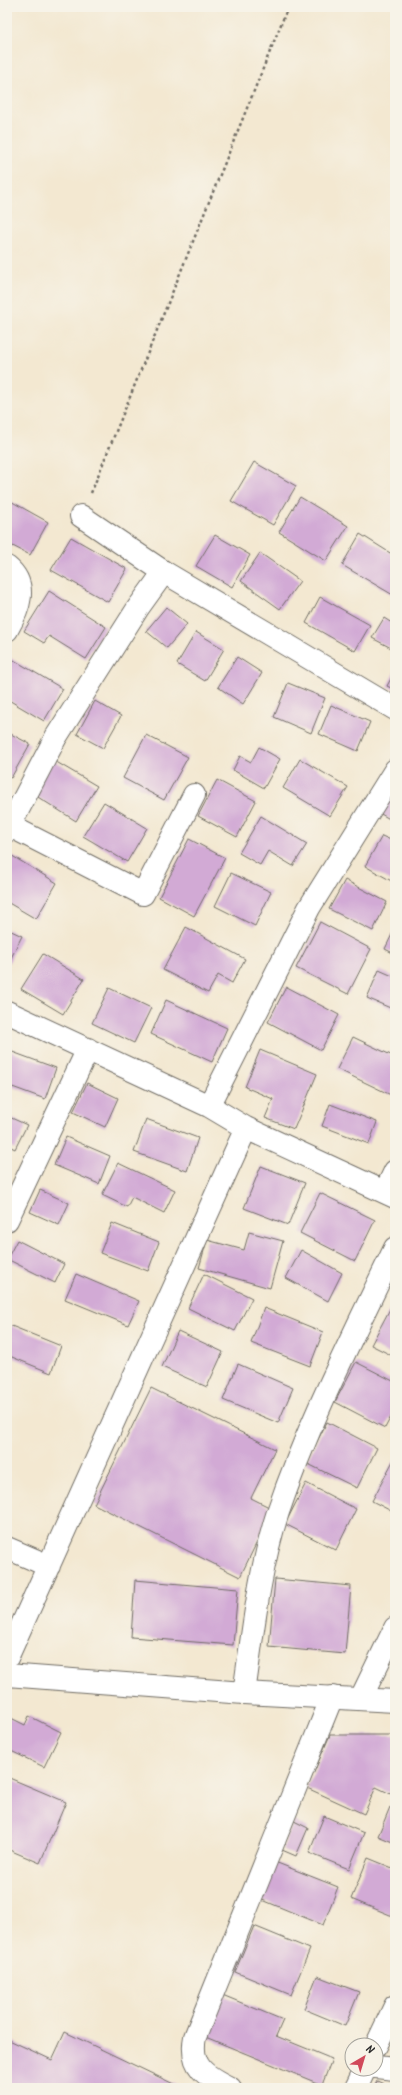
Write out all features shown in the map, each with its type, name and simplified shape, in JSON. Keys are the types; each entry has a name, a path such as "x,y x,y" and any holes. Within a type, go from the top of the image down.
{"street":[{"path":"81,516 164,572 395,709"},
{"path":"7,567 19,582 21,599 16,614 7,630"},
{"path":"164,572 138,608 56,737 8,829 143,894 194,795"},
{"path":"209,1106 309,908 395,770"},
{"path":"7,1012 209,1106 246,1128 390,1195 395,1171"},
{"path":"7,1220 88,1049"},
{"path":"7,1658 246,1128"},
{"path":"244,1693 261,1577 278,1512 303,1448 339,1366 395,1248"},
{"path":"7,1548 49,1566"},
{"path":"362,1698 395,1628"},
{"path":"7,1675 244,1693 362,1698 395,1701"},
{"path":"230,2088 208,2077 196,2063 192,2051 195,2037 332,1697"},
{"path":"380,2037 395,2006"},
{"path":"384,2068 395,2069"},
{"path":"356,2088 361,2077"}],"path":[{"path":"81,516 288,7"}],"building":[{"path":"254,462 296,486 273,525 231,501"},
{"path":"300,497 348,526 326,561 279,532"},
{"path":"7,499 48,522 30,555 7,543"},
{"path":"360,534 395,556 395,592 393,595 342,565"},
{"path":"215,535 250,555 232,587 196,566"},
{"path":"71,537 127,569 108,602 51,570"},
{"path":"260,553 300,581 280,609 241,581"},
{"path":"49,591 106,627 86,659 49,636 44,643 24,631"},
{"path":"320,597 370,625 355,651 306,623"},
{"path":"166,607 187,624 167,648 146,631"},
{"path":"384,618 395,625 395,650 372,638"},
{"path":"196,632 224,649 205,681 177,664"},
{"path":"7,656 63,689 44,721 7,699"},
{"path":"237,657 262,673 243,704 218,687"},
{"path":"395,671 395,690 387,686"},
{"path":"288,683 325,698 311,733 274,717"},
{"path":"95,701 121,716 103,748 77,734"},
{"path":"331,705 370,722 358,751 319,734"},
{"path":"7,732 30,744 11,778 7,776"},
{"path":"146,735 188,757 164,800 123,778"},
{"path":"259,747 280,759 264,788 233,770 240,756 251,762"},
{"path":"300,759 348,787 330,816 283,788"},
{"path":"53,760 97,786 76,821 33,794"},
{"path":"217,780 256,801 237,837 198,816"},
{"path":"391,791 395,793 395,822 379,813"},
{"path":"104,802 147,828 127,862 83,836"},
{"path":"261,816 307,844 293,866 268,851 260,865 239,853"},
{"path":"382,836 395,842 395,883 365,866"},
{"path":"189,839 225,858 194,916 159,897"},
{"path":"9,854 57,883 36,919 7,902 7,857"},
{"path":"231,873 271,892 255,926 215,906"},
{"path":"345,880 387,902 373,931 329,909"},
{"path":"320,922 371,949 348,994 296,968"},
{"path":"186,927 245,959 232,983 218,975 208,993 163,970"},
{"path":"395,928 395,954 385,949"},
{"path":"7,929 22,936 7,966"},
{"path":"43,954 84,979 63,1014 21,989"},
{"path":"379,970 395,977 395,1010 367,998"},
{"path":"286,987 339,1015 321,1050 268,1022"},
{"path":"109,988 151,1008 134,1043 92,1023"},
{"path":"166,1000 227,1028 212,1062 151,1034"},
{"path":"353,1037 395,1057 395,1086 391,1095 337,1069"},
{"path":"7,1050 56,1068 45,1099 7,1085"},
{"path":"260,1050 317,1074 294,1129 265,1118 273,1099 245,1087"},
{"path":"87,1083 118,1098 105,1127 73,1112"},
{"path":"330,1104 377,1122 369,1144 322,1126"},
{"path":"7,1116 27,1125 15,1149 7,1145"},
{"path":"146,1119 198,1138 187,1171 134,1152"},
{"path":"66,1137 110,1156 99,1184 54,1165"},
{"path":"118,1163 175,1190 164,1213 132,1197 127,1207 102,1195"},
{"path":"261,1166 305,1183 288,1225 244,1208"},
{"path":"40,1190 69,1203 59,1225 30,1212"},
{"path":"320,1193 375,1220 355,1261 300,1233"},
{"path":"112,1223 159,1242 148,1271 100,1253"},
{"path":"249,1232 283,1241 270,1288 199,1268 207,1240 244,1250"},
{"path":"17,1240 64,1264 55,1283 7,1259"},
{"path":"301,1250 342,1273 328,1301 286,1278"},
{"path":"76,1274 139,1301 128,1325 65,1299"},
{"path":"204,1274 252,1298 235,1331 188,1308"},
{"path":"392,1305 395,1306 395,1357 371,1345"},
{"path":"264,1308 323,1332 310,1366 251,1343"},
{"path":"9,1325 61,1346 51,1373 7,1355 7,1330"},
{"path":"178,1331 223,1352 207,1387 162,1367"},
{"path":"356,1362 395,1382 395,1409 385,1428 335,1402"},
{"path":"238,1364 293,1388 278,1423 223,1400"},
{"path":"151,1388 275,1449 251,1498 273,1509 240,1577 94,1504"},
{"path":"327,1422 377,1448 357,1488 306,1463"},
{"path":"393,1461 395,1462 395,1513 372,1501"},
{"path":"306,1483 356,1509 336,1550 285,1524"},
{"path":"275,1579 351,1586 345,1654 269,1647"},
{"path":"135,1580 238,1589 233,1645 131,1637"},
{"path":"7,1716 25,1725 29,1716 61,1732 44,1767 7,1749"},
{"path":"330,1735 395,1735 395,1796 376,1787 364,1814 307,1788"},
{"path":"7,1777 66,1802 40,1863 7,1849"},
{"path":"390,1807 395,1809 395,1843 378,1836"},
{"path":"324,1816 364,1833 349,1869 309,1853"},
{"path":"294,1821 308,1828 296,1856 282,1850"},
{"path":"368,1858 395,1869 395,1917 351,1899"},
{"path":"275,1862 338,1887 323,1925 260,1899"},
{"path":"254,1926 310,1949 291,1995 235,1972"},
{"path":"317,1976 359,1992 345,2026 304,2009"},
{"path":"220,1994 283,2020 276,2036 332,2059 322,2085 203,2036"},
{"path":"65,2032 182,2088 7,2088 7,2039 52,2060"},
{"path":"377,2081 393,2088 374,2088"}]}
